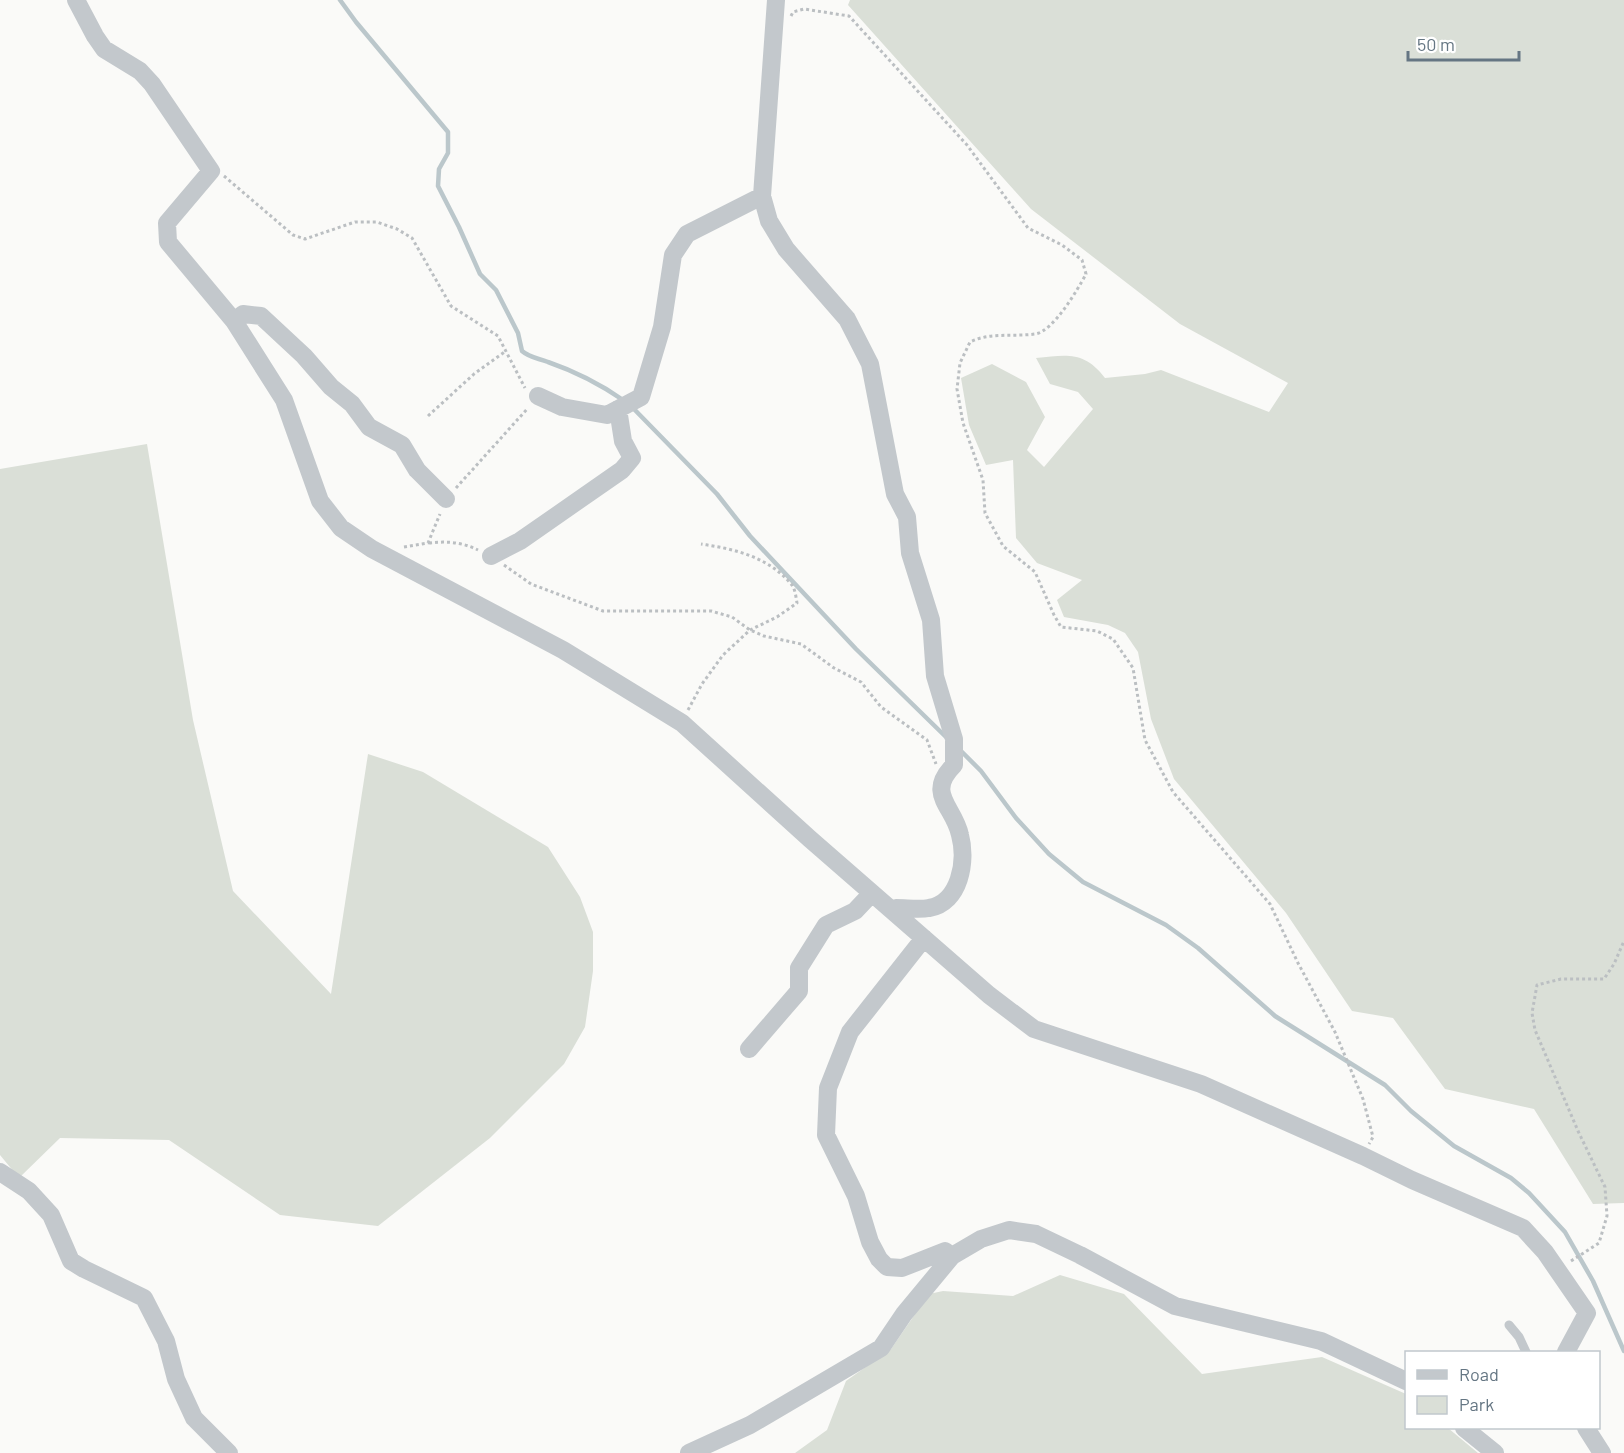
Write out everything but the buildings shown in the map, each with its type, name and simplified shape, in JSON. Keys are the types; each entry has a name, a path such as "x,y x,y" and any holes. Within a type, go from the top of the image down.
{"street":[{"path":"75,0 104,49 140,70 152,84 211,171 166,224 168,242 234,321 284,400 320,501 341,528 372,549 564,650 682,723 989,995 1034,1029 1201,1084 1363,1156 1422,1185 1523,1228 1545,1252 1587,1313 1567,1351"},
{"path":"776,0 762,196 769,221 786,249 847,319 870,364 895,494 906,517 910,553 931,620 935,676 954,739 954,765 945,774 941,786 942,800 960,834 962,858 957,886 946,902 929,908 897,908 893,911"},
{"path":"538,396 562,406 607,415 641,397 662,327 673,255 687,234 762,196"},
{"path":"234,321 243,314 261,316 304,356 331,387 352,404 369,427 402,445 417,470 446,500"},
{"path":"491,556 520,541 622,471 632,458 623,441 618,409"},
{"path":"749,1048 799,991 799,968 826,925 855,911 872,893"},
{"path":"924,938 850,1032 828,1088 826,1135 856,1196 870,1242 879,1259 888,1267 902,1268 945,1251 952,1256"},
{"path":"0,1172 29,1191 51,1215 71,1261 144,1298 166,1341 176,1379 194,1418 229,1453"},
{"path":"689,1453 750,1425 881,1348 904,1314 952,1256 981,1239 1009,1230 1036,1234 1175,1306 1321,1341 1405,1380"},
{"path":"1465,1429 1495,1453"},
{"path":"1587,1429 1602,1453"}],"lane":[{"path":"1509,1324 1519,1337 1525,1351"}],"path":[{"path":"790,20 793,12 804,9 849,16 967,145 1028,228 1062,245 1082,260 1086,274 1055,320 1038,334 982,336 969,342 960,363 957,389 963,423 983,480 985,513 1003,546 1035,572 1061,627 1097,631 1113,639 1132,668 1145,740 1173,792 1270,904 1335,1032 1363,1099 1373,1137 1363,1156"},
{"path":"211,171 227,178 293,235 305,239 355,222 376,222 397,229 412,238 451,306 498,336 524,387 538,396 446,500 428,543"},
{"path":"428,416 474,374 506,351"},
{"path":"399,548 444,542 467,544 491,556 531,584 603,611 711,611 732,617 750,630 764,636 801,644 834,668 861,682 881,707 927,740 937,768 945,774"},
{"path":"682,723 702,684 716,665 750,630 797,603 793,586 763,560 731,549 701,544"},
{"path":"1558,1270 1599,1243 1607,1216 1605,1187 1578,1131 1535,1030 1532,1013 1537,985 1561,979 1604,979 1614,964 1624,941"}],"green space":[{"path":"850,0 1624,0 1624,1203 1593,1204 1534,1109 1445,1089 1393,1018 1352,1011 1286,913 1174,779 1151,719 1138,652 1125,633 1108,625 1064,617 1057,600 1082,580 1037,563 1016,538 1013,460 986,465 969,425 961,378 992,364 1026,382 1045,417 1027,450 1044,467 1093,409 1078,392 1050,384 1036,358 1066,356 1082,359 1090,363 1105,378 1161,370 1269,412 1288,383 1180,324 1031,209 848,5"},
{"path":"147,444 193,720 233,891 331,994 368,754 423,772 548,847 580,897 593,932 593,971 585,1027 564,1064 490,1138 378,1226 280,1215 169,1140 60,1138 19,1178 0,1155 0,469"},
{"path":"1060,1275 1124,1294 1202,1374 1322,1357 1405,1394 1405,1429 1449,1429 1478,1453 795,1453 827,1430 846,1381 891,1349 929,1294 943,1291 1013,1296"}],"waterway":[{"path":"340,0 448,132 448,153 439,169 438,186 480,274 496,290 518,333 522,351 531,357 587,378 623,400"},
{"path":"632,407 717,494 750,536 856,649 946,737"},
{"path":"959,749 981,771 1016,818 1049,854 1083,882 1166,925 1198,948 1275,1016 1385,1085 1411,1111 1454,1146 1511,1178 1529,1193 1565,1232 1593,1281 1624,1351"}]}
